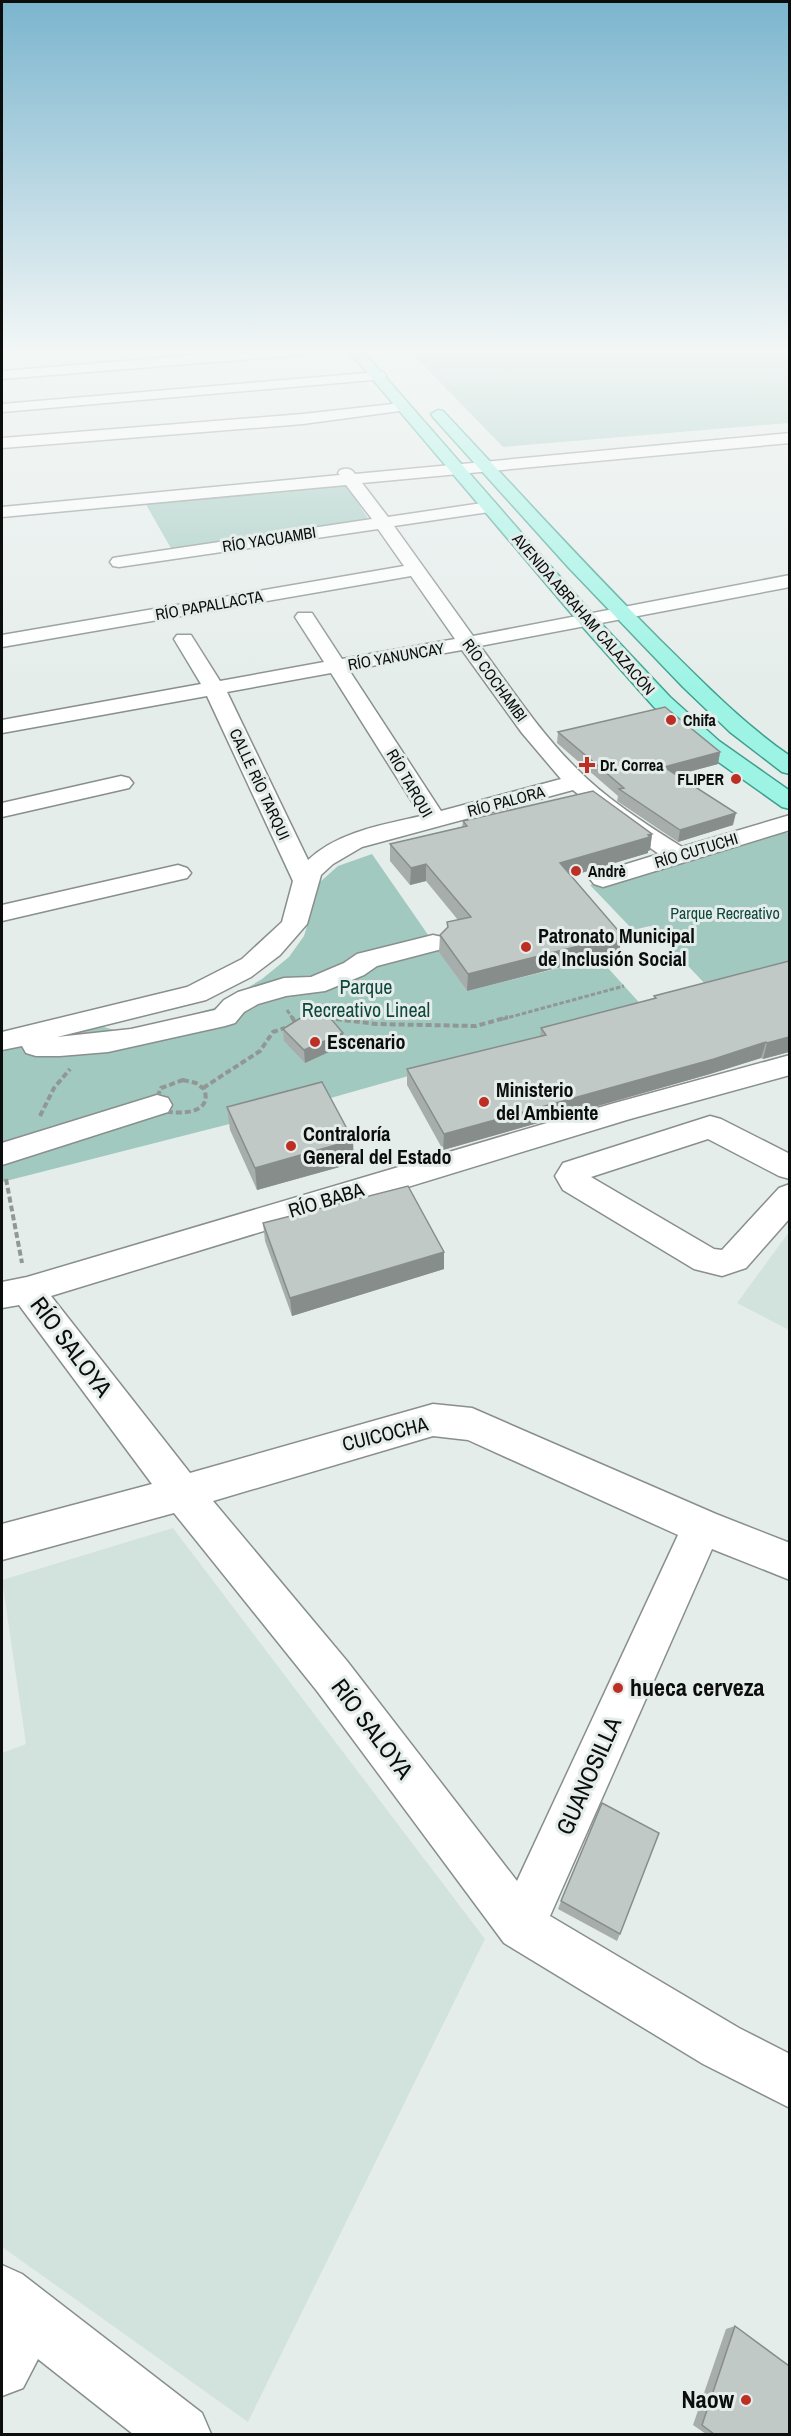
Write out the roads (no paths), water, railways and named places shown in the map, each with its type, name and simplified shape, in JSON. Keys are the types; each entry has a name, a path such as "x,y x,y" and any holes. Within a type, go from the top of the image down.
{"main road":[{"name":"AVENIDA ABRAHAM CALAZACÓN","path":"450,462 636,675 683,722 711,746 789,802"},
{"name":"AVENIDA ABRAHAM CALAZACÓN","path":"482,462 623,614 715,707 789,767"}],"street":[{"path":"2,512 455,467 487,467 542,462"},
{"path":"2,505 349,477"},
{"name":"RÍO COCHAMBI","path":"349,477 519,714 577,782 618,816 678,855"},
{"name":"RÍO YACUAMBI","path":"119,562 489,507"},
{"name":"RÍO PAPALLACTA","path":"2,641 417,569"},
{"name":"RÍO YANUNCAY","path":"2,726 588,621 789,581"},
{"name":"RÍO TARQUI","path":"305,617 435,820 357,841 328,856 312,870 305,880"},
{"name":"CALLE RÍO TARQUI","path":"184,639 214,688 305,880"},
{"name":"RÍO PALORA","path":"435,820 577,782"},
{"path":"2,810 121,783"},
{"name":"RÍO CUTUCHI","path":"603,879 789,822"},
{"path":"2,913 178,873"},
{"path":"2,1041 196,994 246,971 266,954 295,923 305,880"},
{"path":"2,1048 16,1045 65,1048 111,1043 225,1017 234,1006 248,998 284,987 315,984 354,969 367,960 433,943"},
{"name":"RÍO BABA","path":"14,1292 621,1111 789,1065"},
{"path":"11,1160 157,1105"},
{"path":"785,1208 734,1259 722,1263 706,1260 574,1182 571,1176 574,1171 710,1127 789,1168"},
{"name":"RÍO SALOYA","path":"14,1292 332,1676 521,1926 721,2046 789,2082"},
{"name":"CUICOCHA","path":"2,1542 182,1493 368,1437 433,1420 472,1424 702,1527 789,1562"},
{"name":"GUANOSILLA","path":"521,1926 702,1527"},
{"path":"2,2367 15,2304 181,2434"}],"place":[{"name":"Chifa","path":"671,720"},
{"name":"Dr. Correa","path":"587,765"},
{"name":"FLIPER","path":"736,779"},
{"name":"Andrè","path":"576,871"},
{"name":"Patronato Municipal de Inclusión Social","path":"526,947"},
{"name":"Escenario","path":"315,1042"},
{"name":"Ministerio del Ambiente","path":"484,1102"},
{"name":"Contraloría General del Estado","path":"291,1146"},
{"name":"hueca cerveza","path":"618,1688"},
{"name":"Naow","path":"746,2400"}],"park label":[{"name":"Parque Recreativo","path":"725,913"},
{"name":"Parque Recreativo Lineal","path":"366,998"}]}
